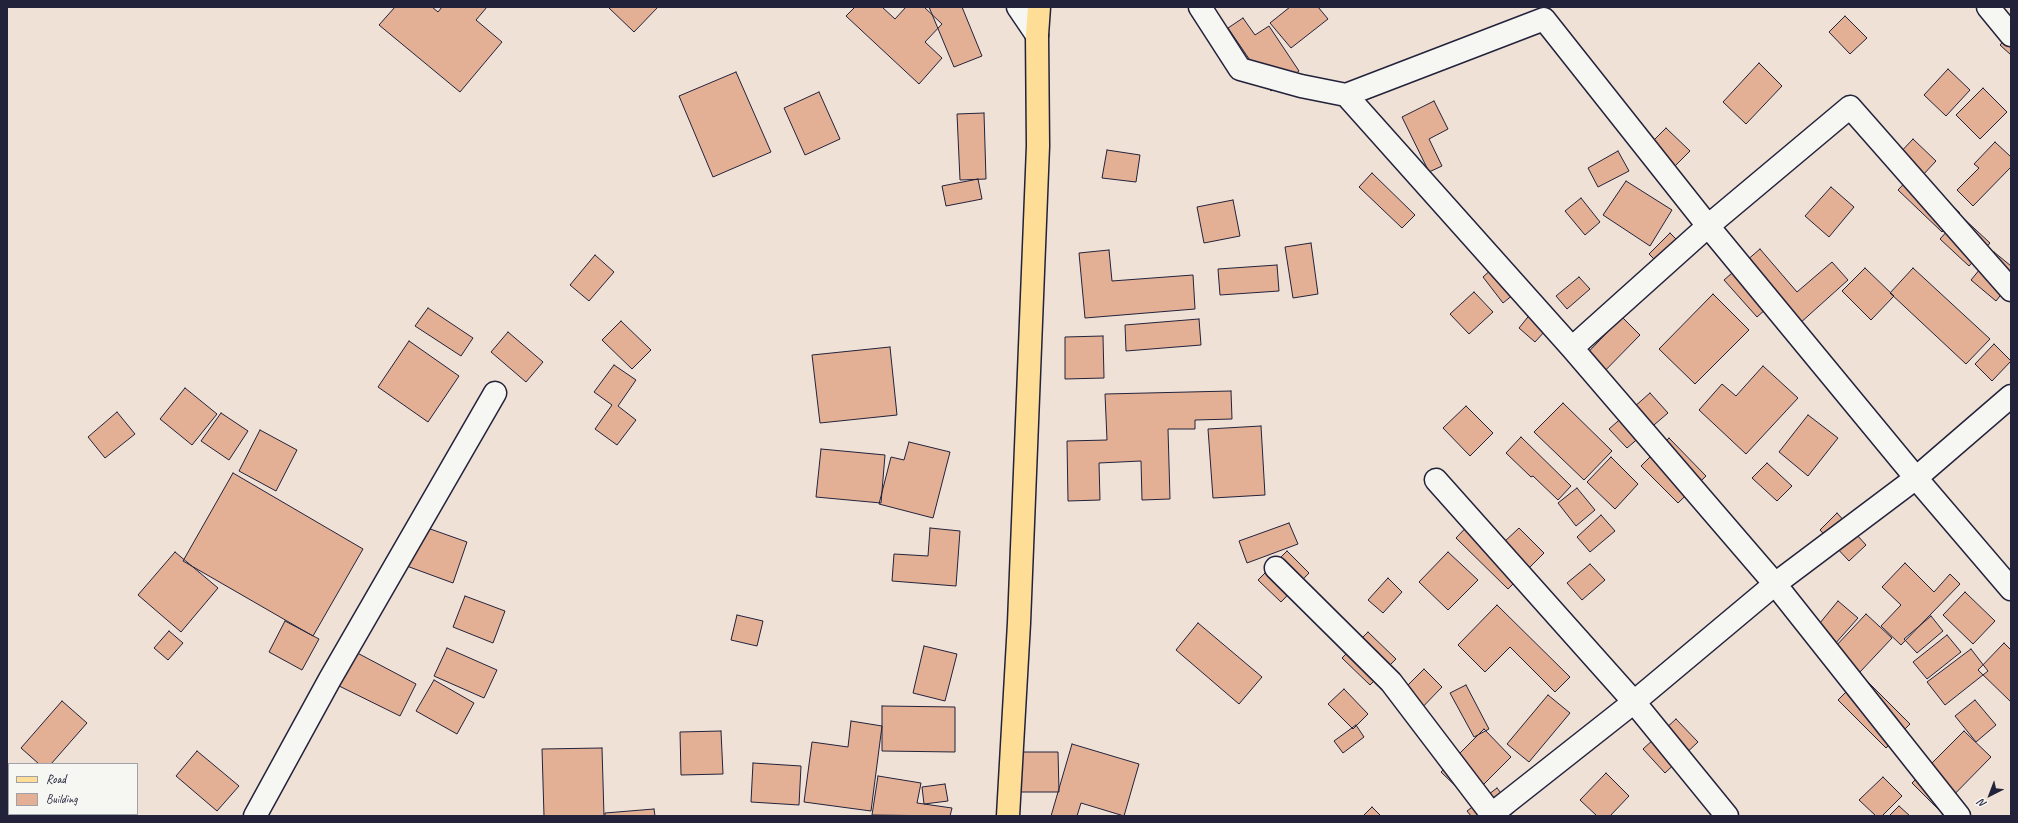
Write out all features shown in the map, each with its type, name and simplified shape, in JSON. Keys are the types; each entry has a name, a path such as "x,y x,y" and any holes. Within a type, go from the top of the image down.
{"main road":[{"path":"1008,816 1019,623 1038,146 1036,35 1039,7"}],"street":[{"path":"1018,7 1036,35"},
{"path":"1200,7 1240,69 1301,86 1346,95 1544,19 1708,226 1916,478 2011,589"},
{"path":"1988,7 2011,35"},
{"path":"1346,95 1572,348 1775,584 1959,816"},
{"path":"1572,348 1708,226 1850,107 2011,290"},
{"path":"255,816 330,679 495,393"},
{"path":"1276,568 1391,682 1493,815 1634,702 1775,584 1916,478 2011,396"},
{"path":"1436,480 1634,702 1727,816"}],"building":[{"path":"395,7 432,7 438,12 442,7 487,7 476,20 502,42 460,92 379,25"},
{"path":"608,7 658,7 634,32"},
{"path":"855,7 882,7 895,19 906,7 924,7 942,24 925,42 942,58 919,84 846,16"},
{"path":"929,7 962,7 982,56 954,67"},
{"path":"1290,7 1318,7 1328,19 1291,48 1270,23"},
{"path":"1845,16 1867,38 1850,54 1829,32"},
{"path":"1243,18 1255,35 1269,26 1299,71 1271,91 1228,28"},
{"path":"2011,33 2011,55 2000,45"},
{"path":"1759,63 1782,86 1746,124 1723,102"},
{"path":"1948,69 1970,90 1946,116 1924,95"},
{"path":"736,72 771,152 713,177 679,96"},
{"path":"1983,88 2007,112 1980,139 1956,115"},
{"path":"819,92 840,139 805,155 784,108"},
{"path":"1434,101 1448,129 1429,139 1442,166 1429,172 1402,117"},
{"path":"984,113 986,179 960,180 957,114"},
{"path":"1666,128 1690,151 1672,169 1648,146"},
{"path":"1913,139 1936,161 1921,177 1960,213 1942,232 1898,190 1915,172 1897,156"},
{"path":"1995,142 2011,157 2011,167 1973,206 1957,190 1979,168 1974,164"},
{"path":"1107,150 1140,155 1136,182 1102,178"},
{"path":"1618,151 1629,171 1598,187 1588,168"},
{"path":"1372,173 1415,215 1402,228 1359,187"},
{"path":"978,179 982,199 946,206 942,186"},
{"path":"1626,181 1672,210 1650,246 1603,215"},
{"path":"1831,187 1854,207 1829,237 1805,216"},
{"path":"1581,198 1600,222 1585,235 1565,211"},
{"path":"1233,200 1240,236 1204,243 1197,207"},
{"path":"1961,216 1990,243 1969,266 1940,239"},
{"path":"1670,233 1680,243 1659,264 1649,254"},
{"path":"1311,243 1318,294 1293,298 1285,247"},
{"path":"1760,249 1797,292 1832,262 1848,280 1789,333 1767,308 1757,317 1724,280"},
{"path":"1109,250 1112,281 1193,275 1195,309 1085,318 1079,253"},
{"path":"1994,252 2011,266 2011,282 1996,301 1971,280"},
{"path":"595,255 614,272 589,301 570,285"},
{"path":"1277,265 1279,291 1220,295 1218,269"},
{"path":"1493,268 1514,294 1503,303 1483,277"},
{"path":"1865,268 1894,296 1871,320 1842,291"},
{"path":"1913,268 1990,339 1966,364 1890,293"},
{"path":"1579,277 1590,289 1567,309 1556,296"},
{"path":"1474,292 1493,312 1469,334 1450,314"},
{"path":"1713,294 1749,330 1695,384 1659,349"},
{"path":"1536,307 1554,321 1535,342 1519,328"},
{"path":"428,308 473,338 461,356 415,326"},
{"path":"1622,317 1640,335 1592,384 1574,367"},
{"path":"1199,319 1201,345 1126,351 1125,325"},
{"path":"621,321 651,350 632,369 602,340"},
{"path":"508,332 543,362 526,382 491,352"},
{"path":"1103,336 1104,378 1065,379 1065,337"},
{"path":"409,341 459,376 428,422 378,387"},
{"path":"1994,344 2011,361 1992,381 1975,364"},
{"path":"890,347 897,415 820,423 812,355"},
{"path":"614,365 636,380 618,406 636,420 617,445 595,429 612,405 594,392"},
{"path":"1763,366 1798,398 1746,454 1699,410 1722,384 1736,396"},
{"path":"185,388 217,414 192,445 160,419"},
{"path":"1231,391 1232,419 1195,420 1195,429 1168,429 1170,499 1142,500 1141,461 1099,463 1100,500 1068,501 1067,441 1107,440 1105,394"},
{"path":"1650,393 1668,413 1627,448 1609,429"},
{"path":"1563,403 1612,451 1584,480 1534,432"},
{"path":"1466,406 1493,433 1470,456 1443,428"},
{"path":"117,412 135,434 105,458 88,437"},
{"path":"221,413 248,431 229,460 201,441"},
{"path":"1808,415 1838,438 1808,476 1779,452"},
{"path":"1261,426 1265,495 1213,498 1208,429"},
{"path":"260,430 297,450 276,491 239,471"},
{"path":"1521,437 1571,486 1558,500 1506,453"},
{"path":"1669,438 1706,476 1678,503 1641,466"},
{"path":"909,442 950,452 933,518 879,504 891,457 904,460"},
{"path":"821,449 885,455 881,503 816,497"},
{"path":"1611,457 1638,484 1615,509 1587,482"},
{"path":"1767,463 1792,486 1777,501 1752,478"},
{"path":"233,473 363,549 313,636 183,561"},
{"path":"1577,488 1595,510 1576,526 1558,503"},
{"path":"1837,513 1866,545 1849,561 1820,530"},
{"path":"1601,515 1615,531 1590,552 1577,537"},
{"path":"1477,516 1503,543 1519,528 1544,553 1508,589 1456,538"},
{"path":"1289,523 1298,544 1247,563 1239,541"},
{"path":"419,525 467,542 453,583 404,565"},
{"path":"930,528 960,531 956,586 892,581 894,554 928,556"},
{"path":"1287,551 1309,573 1281,602 1258,580"},
{"path":"175,552 218,588 181,632 138,595"},
{"path":"1448,552 1478,580 1448,610 1419,582"},
{"path":"1905,563 1934,592 1950,574 1960,584 1901,645 1881,626 1901,605 1882,587"},
{"path":"1590,564 1605,580 1582,600 1567,583"},
{"path":"1388,578 1402,592 1383,613 1368,600"},
{"path":"1965,592 1995,621 1973,644 1943,615"},
{"path":"465,596 505,611 493,643 453,627"},
{"path":"1838,601 1858,618 1834,645 1815,629"},
{"path":"1497,605 1570,677 1555,692 1510,647 1485,672 1458,645"},
{"path":"1866,614 1892,638 1860,672 1834,648"},
{"path":"737,615 763,621 757,646 731,640"},
{"path":"1931,616 1943,631 1917,653 1904,639"},
{"path":"285,621 319,639 302,670 269,652"},
{"path":"1198,623 1262,677 1239,704 1176,650"},
{"path":"169,631 183,643 168,660 154,648"},
{"path":"1368,632 1396,659 1370,685 1342,658"},
{"path":"1947,635 1961,652 1927,679 1913,662"},
{"path":"2004,643 2011,650 2011,702 1978,670"},
{"path":"924,646 957,654 945,701 913,693"},
{"path":"346,647 416,684 400,716 329,681"},
{"path":"447,648 497,670 484,698 434,676"},
{"path":"1971,649 1988,671 1945,705 1927,682"},
{"path":"1424,669 1442,687 1414,716 1395,698"},
{"path":"1862,676 1910,724 1886,748 1838,700"},
{"path":"434,680 474,703 457,734 416,711"},
{"path":"1466,685 1489,729 1474,737 1450,693"},
{"path":"1344,689 1368,714 1353,729 1328,704"},
{"path":"1548,695 1570,713 1529,762 1507,744"},
{"path":"1975,700 1996,725 1976,742 1955,716"},
{"path":"62,701 87,723 52,763 38,763 21,748"},
{"path":"882,706 955,707 955,752 882,751"},
{"path":"1676,719 1698,742 1665,773 1643,749"},
{"path":"851,721 882,726 871,811 804,802 812,742 848,747"},
{"path":"1356,725 1364,737 1343,753 1334,741"},
{"path":"1484,729 1511,757 1469,799 1441,772"},
{"path":"721,731 723,774 681,775 680,732"},
{"path":"1964,731 1991,757 1939,810 1912,783"},
{"path":"1072,744 1139,764 1124,816 1081,803 1077,816 1051,816"},
{"path":"602,748 604,816 544,816 542,749"},
{"path":"197,751 239,786 217,811 176,776"},
{"path":"1017,752 1058,752 1059,792 1017,792"},
{"path":"753,763 801,766 799,805 751,802"},
{"path":"1606,773 1629,796 1610,816 1597,816 1580,800"},
{"path":"878,776 921,783 917,803 952,808 950,816 872,815"},
{"path":"1883,777 1902,796 1882,816 1876,816 1859,800"},
{"path":"945,784 948,801 924,804 922,787"},
{"path":"1497,788 1515,811 1509,816 1471,816 1467,811"},
{"path":"1899,806 1910,816 1889,816"},
{"path":"1372,807 1381,816 1363,816"},
{"path":"654,809 655,816 605,816 605,813"}]}
